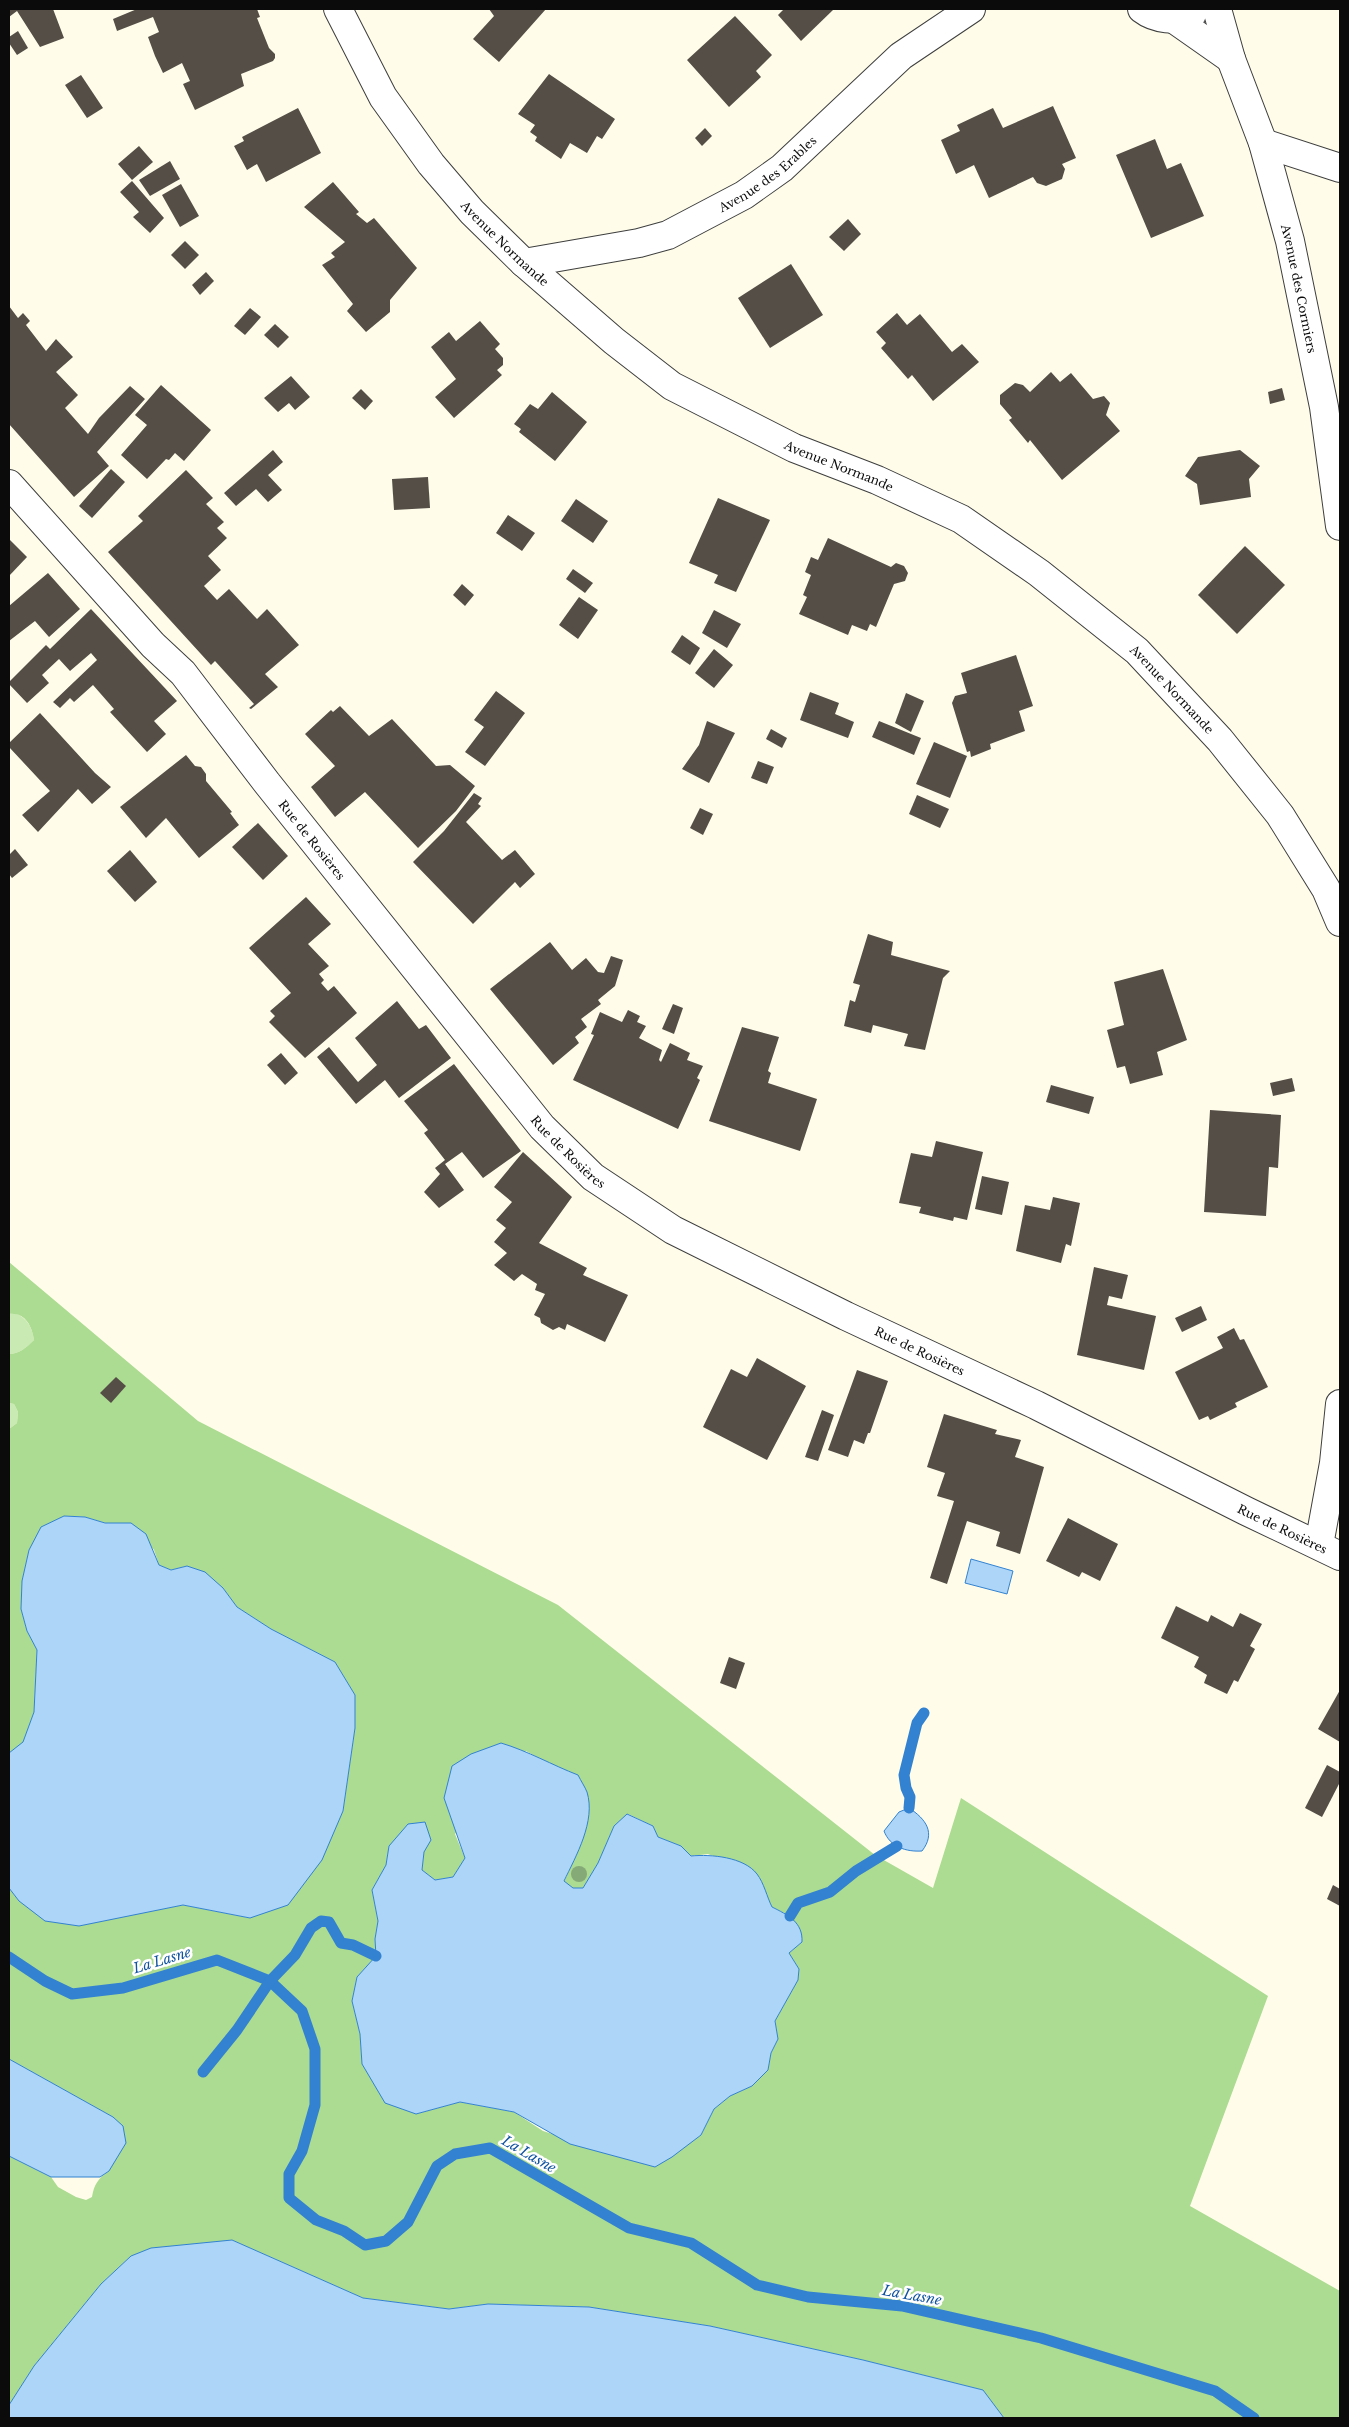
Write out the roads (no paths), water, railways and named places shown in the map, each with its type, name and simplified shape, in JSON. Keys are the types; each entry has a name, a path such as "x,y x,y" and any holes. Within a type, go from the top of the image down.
{"street":[{"name":"Avenue Normande","path":"338,9 383,97 431,164 472,212 524,263 614,341 672,386 794,448 878,480 961,519 1040,573 1137,651 1220,740 1280,815 1326,890 1340,922"},
{"name":"Avenue des Erables","path":"524,263 639,243 668,235 744,195 782,168 901,56 971,9"},
{"path":"1142,9 1158,17 1174,19 1190,15 1200,9"},
{"name":"Avenue des Cormiers","path":"1217,9 1231,59 1262,142 1290,241 1324,408 1340,526"},
{"path":"1174,19 1231,59"},
{"path":"1262,142 1340,168"},
{"name":"Rue de Rosières","path":"9,484 153,645 183,673 267,783 542,1127 593,1177 673,1230 846,1316 1036,1405 1246,1512 1330,1550"},
{"path":"1330,1550 1334,1463 1340,1404"}],"water":[{"path":"64,1516 85,1517 105,1523 131,1523 146,1534 159,1565 171,1570 187,1566 205,1572 223,1588 237,1607 271,1629 335,1662 355,1695 355,1728 343,1811 322,1860 288,1905 250,1918 183,1905 79,1926 45,1921 19,1901 9,1888 9,1753 23,1742 34,1712 37,1650 27,1631 21,1609 22,1581 29,1550 41,1527"},
{"path":"971,1559 1013,1571 1007,1594 965,1583"},
{"path":"501,1743 578,1775 587,1792 589,1815 587,1826 579,1850 564,1881 573,1888 583,1888 598,1863 614,1826 627,1814 653,1826 658,1837 681,1846 691,1856 727,1858 736,1860 751,1868 762,1882 772,1907 789,1916 800,1929 802,1942 789,1953 799,1969 798,1980 775,2021 778,2039 771,2053 768,2070 752,2086 730,2096 714,2109 701,2135 655,2167 570,2144 514,2112 460,2102 416,2114 385,2103 362,2064 360,2034 352,2001 357,1977 376,1956 375,1939 378,1921 372,1890 386,1865 389,1846 408,1824 425,1822 431,1840 424,1852 422,1870 435,1880 453,1877 465,1858 444,1798 452,1766 471,1754"},
{"path":"909,1808 920,1817 929,1832 922,1851 910,1851 894,1845 884,1831 899,1812"},
{"path":"9,2059 113,2117 123,2126 126,2143 109,2171 100,2177 51,2177 9,2156"},
{"path":"232,2240 363,2298 449,2309 488,2304 589,2307 710,2326 863,2360 983,2390 1004,2418 9,2418 9,2405 34,2366 101,2284 131,2256 151,2248"}],"waterway":[{"path":"909,1808 910,1797 904,1775 917,1723 924,1713"},
{"path":"790,1916 798,1903 830,1892 856,1871 897,1846"},
{"path":"203,2072 237,2030 270,1981 295,1955 311,1928 321,1921 329,1922 341,1943 353,1945 376,1956"},
{"name":"La Lasne","path":"9,1957 45,1981 72,1994 123,1988 217,1960 270,1981 302,2011 315,2049 315,2105 302,2151 289,2174 289,2198 316,2220 344,2231 365,2245 386,2241 408,2222 437,2166 455,2154 490,2148 629,2228 691,2243 757,2285 808,2297 902,2306 1041,2338 1215,2391 1254,2418"}]}
